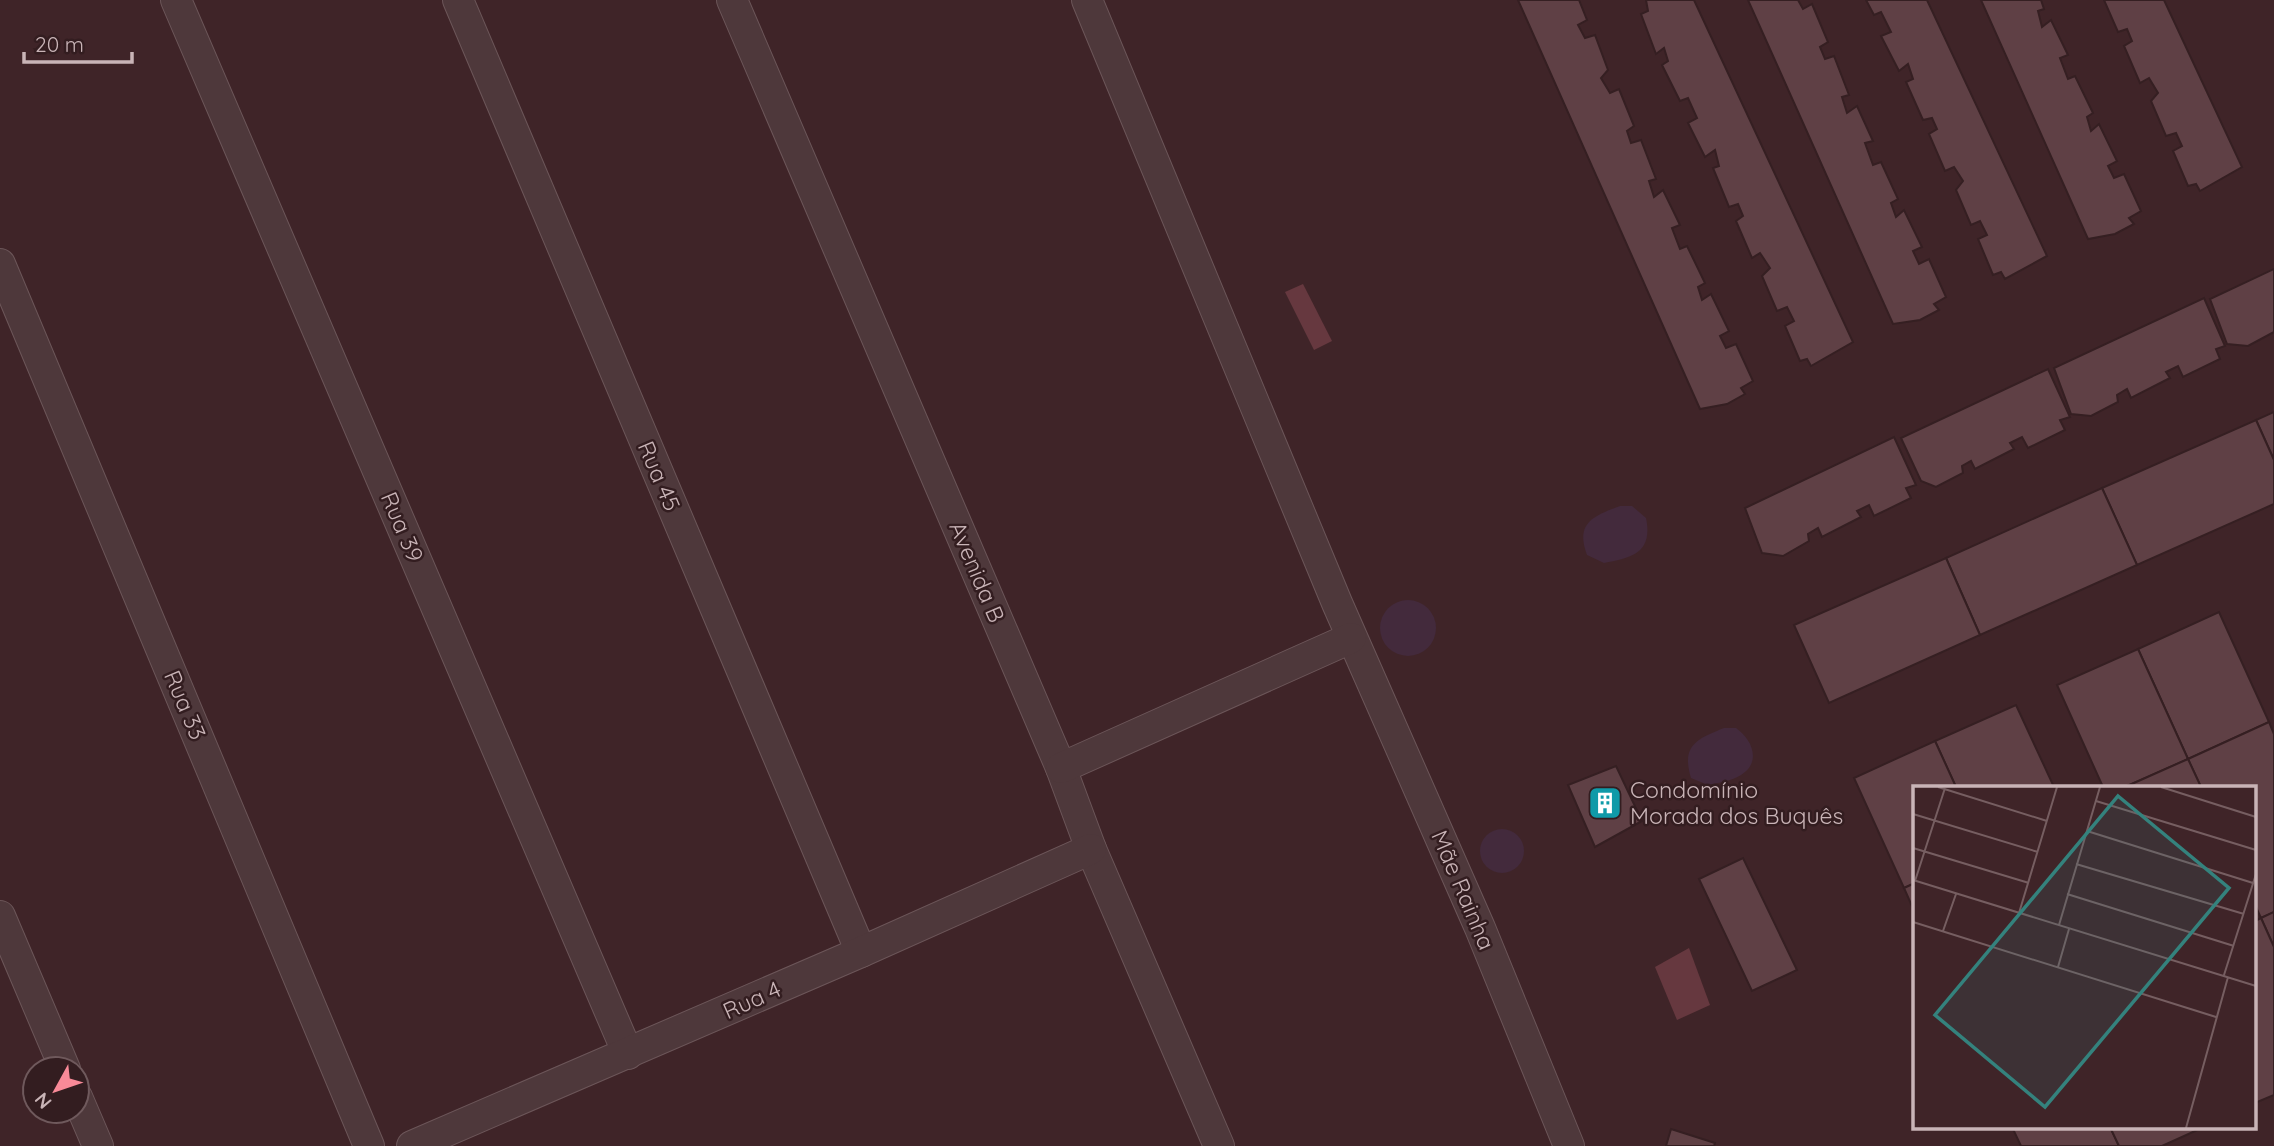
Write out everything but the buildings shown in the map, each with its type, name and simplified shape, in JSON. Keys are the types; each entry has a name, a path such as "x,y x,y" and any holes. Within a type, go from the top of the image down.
{"street":[{"name":"Rua 39","path":"176,0 628,1054"},
{"name":"Rua 45","path":"458,0 861,952"},
{"name":"Avenida B","path":"732,0 1061,768 1091,849 1219,1146"},
{"name":"Mãe Rainha","path":"1087,0 1351,638 1480,928 1569,1146"},
{"name":"Rua 33","path":"0,264 369,1146"},
{"path":"1061,768 1351,638"},
{"name":"Rua 4","path":"412,1146 628,1054 1091,849"},
{"path":"0,916 59,1055"},
{"path":"89,1125 98,1146"}],"shaded area":[{"path":"1303,284 1332,341 1314,350 1285,292"},
{"path":"1620,506 1632,506 1646,518 1646,539 1643,546 1632,556 1604,563 1587,555 1583,535 1589,522 1595,517"},
{"path":"1408,600 1419,602 1428,608 1434,617 1434,639 1428,648 1419,654 1408,656 1397,654 1388,648 1382,639 1380,628 1382,617 1388,608 1397,602"},
{"path":"1724,728 1736,728 1746,738 1752,751 1751,764 1741,775 1725,782 1708,785 1691,778 1688,767 1690,751 1699,740"},
{"path":"1502,829 1517,836 1524,851 1517,866 1502,873 1487,866 1480,851 1487,836"},
{"path":"1689,948 1710,1005 1677,1020 1655,967"}],"place":[{"name":"Condomínio Morada dos Buquês","path":"1605,803"}]}
